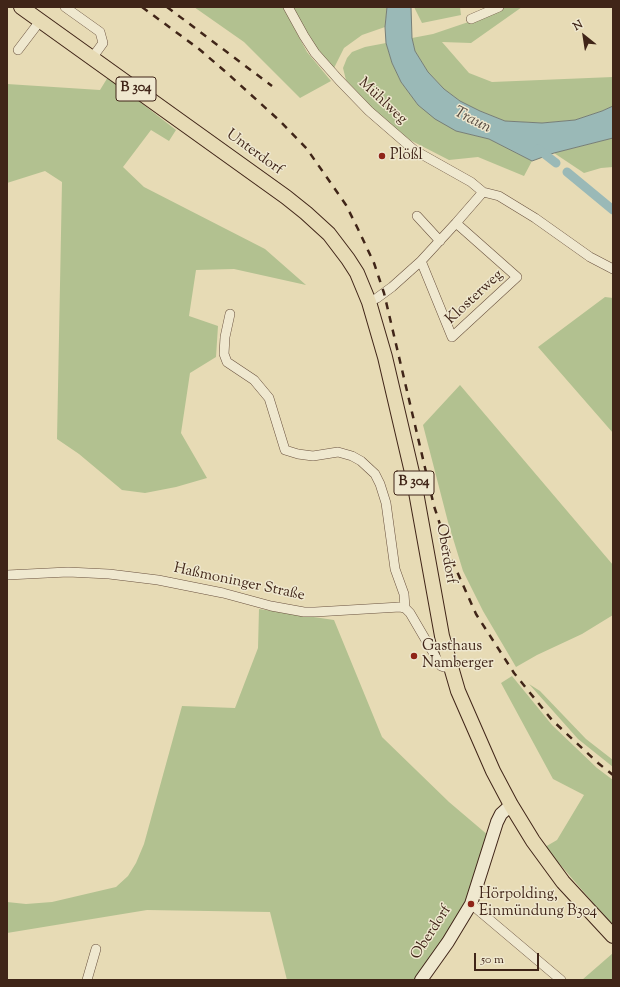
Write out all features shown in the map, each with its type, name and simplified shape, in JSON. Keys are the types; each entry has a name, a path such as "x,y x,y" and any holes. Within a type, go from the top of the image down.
{"main road":[{"name":"Unterdorf","path":"21,7 286,197 310,216 329,234 343,252 356,273 369,302"},
{"name":"Oberdorf","path":"369,302 385,358 414,482 442,636 458,691 493,771 511,805 533,841 563,882 613,936"}],"street":[{"path":"65,7 100,32 103,43 92,58"},
{"name":"Mühlweg","path":"288,7 315,53 365,107 414,150 471,182 483,192 499,196 535,218 590,257 613,269"},
{"path":"471,19 499,7"},
{"path":"18,50 40,21"},
{"path":"369,302 392,287 421,261 483,192"},
{"path":"417,216 440,241"},
{"name":"Klosterweg","path":"421,261 452,337 518,278 456,223"},
{"path":"230,314 225,337 224,354 226,362 254,380 269,398 285,450 313,456 338,452 352,456 361,461 375,474 386,503 395,569 404,594 405,608 413,617 441,666 444,668 450,666"},
{"name":"Haßmoninger Straße","path":"7,574 68,572 109,574 158,580 222,593 271,606 304,612 393,607 405,608"},
{"name":"Oberdorf","path":"421,980 448,942 471,904 497,822 501,814 511,805"},
{"name":"Oberdorf","path":"471,904 561,980"},
{"path":"87,980 96,949"}],"green space":[{"path":"194,7 283,7 307,52 331,81 300,98 244,42"},
{"path":"291,7 387,7 385,27 362,35 344,48 333,70 312,46"},
{"path":"414,7 460,7 461,15 422,23"},
{"path":"501,7 522,7 471,43 442,42 469,73 492,82 613,77 613,106 575,120 542,123 505,121 460,101 444,89 428,72 415,51 412,38 433,34 498,12"},
{"path":"386,43 392,63 401,82 418,105 456,131 489,139 532,161 524,176 478,157 449,160 410,140 374,110 346,80 343,68 347,58 352,52 365,47"},
{"path":"108,77 176,130 169,141 151,130 123,167 144,187 265,249 306,285 234,269 196,270 189,316 218,326 216,357 190,373 181,433 207,478 176,487 145,493 122,490 79,454 57,439 62,182 45,171 7,183 7,84 100,90"},
{"path":"613,138 613,167 601,168 584,173 554,153"},
{"path":"605,297 613,298 613,433 538,347"},
{"path":"460,385 613,565 613,615 582,634 537,655 516,667 483,611 463,571 448,522 423,425"},
{"path":"259,609 334,620 382,737 449,802 489,836 467,906 415,980 287,980 270,912 147,910 7,933 7,902 26,904 52,902 116,887 128,876 136,863 144,844 182,706 235,708 258,648"},
{"path":"512,676 552,725 597,768 613,780 613,926 545,847 557,840 584,795 553,779 501,683"},
{"path":"529,684 540,691 586,739 613,760 613,767 578,739"},
{"path":"613,953 613,980 582,980"}],"water":[{"name":"Traun","path":"387,7 411,7 412,38 415,51 428,72 444,89 460,101 505,121 542,123 575,120 613,106 613,138 554,153 532,161 489,139 456,131 435,119 418,105 401,82 392,63 386,43 385,27"}],"waterway":[{"path":"538,149 556,163"},
{"path":"567,172 613,210"}],"railway":[{"path":"142,7 199,49 281,122 307,149 346,205 374,263 384,293 434,506 451,558 476,614 514,673 552,720 613,775"},
{"path":"167,7 272,86"}],"place":[{"name":"Plößl","path":"382,156"},
{"name":"Gasthaus Namberger","path":"414,656"},
{"name":"Hörpolding, Einmündung B304","path":"471,904"}]}
